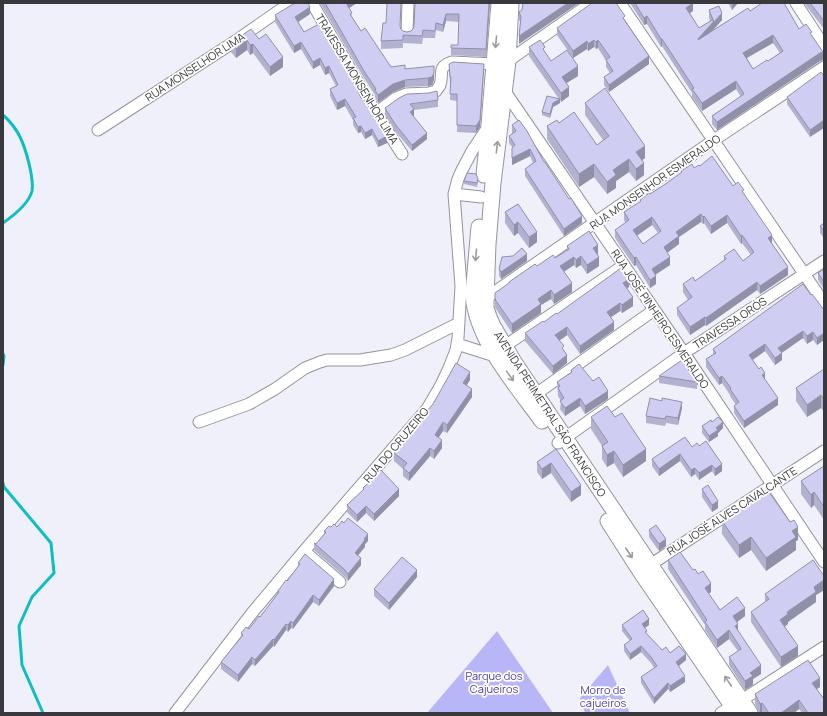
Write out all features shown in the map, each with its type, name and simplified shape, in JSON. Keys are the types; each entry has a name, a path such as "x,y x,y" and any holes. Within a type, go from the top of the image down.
{"main road":[{"name":"AVENIDA PERIMETRAL SÃO FRANCISCO","path":"499,3 501,62"},
{"name":"AVENIDA PERIMETRAL SÃO FRANCISCO","path":"511,3 498,85 488,244 486,308 500,351 514,362 536,394 561,440"},
{"name":"AVENIDA PERIMETRAL SÃO FRANCISCO","path":"498,85 489,125 481,197 473,295 478,322 500,351 561,440 645,568 733,708 750,713"}],"street":[{"name":"RUA MONSELHOR LIMA","path":"98,130 234,42 290,3"},
{"name":"TRAVESSA MONSENHOR LIMA","path":"312,3 376,113 402,154"},
{"path":"406,32 408,3"},
{"path":"376,113 396,98 406,94 429,93 436,91 440,84 441,72 444,66 452,62 501,62 590,3"},
{"path":"620,3 824,303"},
{"path":"796,3 824,46"},
{"name":"RUA MONSENHOR ESMERALDO","path":"486,298 714,140 824,68"},
{"name":"RUA JOSÉ PINHEIRO ESMERALDO","path":"498,85 624,265 824,562"},
{"name":"RUA DO CRUZEIRO","path":"175,713 252,614 304,551 427,409 435,396 449,368 457,344 460,286 454,194 462,170 472,151 489,125"},
{"path":"454,194 481,197"},
{"name":"TRAVESSA ORÓS","path":"561,440 684,353 824,261"},
{"path":"457,344 500,351 624,265"},
{"path":"536,394 654,310"},
{"path":"199,422 249,404 276,389 306,368 320,362 327,360 360,360 391,355 405,350 459,322"},
{"name":"RUA JOSÉ ALVES CAVALCANTE","path":"645,568 824,451"},
{"path":"304,551 340,582"},
{"path":"733,708 824,647"}],"green space":[{"name":"Parque dos Cajueiros","path":"497,631 553,713 427,713"},
{"name":"Morro de cajueiros","path":"608,665 630,713 585,713 580,698"}],"building":[{"path":"295,3 308,3 310,7 295,17 304,32 319,24 322,30 323,29 352,78 361,98 363,98 387,136 378,141 372,129 365,133 361,126 358,127 353,118 356,117 345,99 337,103 330,89 338,85 329,66 325,68 320,58 313,62 301,42 294,46 275,15"},
{"path":"325,3 346,3 352,13 350,14 361,31 365,28 391,67 405,65 405,69 434,66 434,73 432,77 405,80 393,84 378,95 375,90 376,89"},
{"path":"387,3 401,3 400,26 403,31 407,32 411,31 414,26 415,3 489,3 486,49 451,48 451,45 458,45 459,14 446,14 443,25 436,23 435,31 423,30 422,36 403,35 403,40 381,41 383,23 386,23"},
{"path":"523,3 568,3 519,36 521,17 519,12 522,10"},
{"path":"592,3 616,3 625,16 623,18 649,56 609,85 604,77 613,71 606,60 610,57 598,40 596,42 594,40 588,44 587,41 573,51 557,28"},
{"path":"635,3 693,3 686,8 699,28 712,20 714,21 698,40 748,8 750,11 762,3 784,3 799,29 806,24 812,32 810,33 823,52 717,122 712,116 744,94 736,81 702,103 692,89 694,88 647,16 644,18","holes":["773,35 783,51 753,69 743,53"]},
{"path":"810,3 824,3 824,21"},
{"path":"719,6 722,13 714,22 709,10"},
{"path":"251,29 259,39 266,34 283,57 270,67 253,44 250,45 247,40 236,49 231,43"},
{"path":"540,40 545,47 543,49 551,61 567,50 578,66 562,77 569,87 561,93 529,47"},
{"path":"453,62 484,64 480,120 476,126 457,125 457,94 450,94 451,77 449,64"},
{"path":"821,72 824,76 824,120 810,130 787,97"},
{"path":"605,88 645,146 636,152 644,163 636,169 629,159 613,170 616,175 607,182 594,164 579,174 547,126 557,120 559,123 574,112 597,145 609,136 585,103"},
{"path":"437,91 438,100 410,104 414,109 410,112 427,133 412,145 395,124 385,108 407,94"},
{"path":"547,96 560,99 553,103 550,114 542,112"},
{"path":"519,120 527,131 544,162 569,199 571,198 582,216 564,229 525,169 536,161 530,149 512,158 512,148 515,145 509,136 516,131 512,125"},
{"path":"712,156 733,186 738,182 744,190 742,191 772,235 768,238 788,267 760,286 757,282 706,318 705,317 690,327 677,308 692,297 683,284 693,277 695,281 726,259 724,256 734,249 743,261 754,252 727,215 711,226 701,214 676,232 679,236 664,247 670,257 652,269 656,276 650,280 636,257 634,258 615,230 629,220 624,212 641,201 640,200 649,193 650,194 664,185 692,164 694,168 699,165 700,166","holes":["652,217 661,231 643,244 633,230"]},
{"path":"467,173 476,174 478,178 477,183 464,181"},
{"path":"518,204 537,232 529,237 518,222 514,225 505,212"},
{"path":"824,223 824,231 820,226"},
{"path":"589,231 598,245 593,248 599,257 587,265 581,256 576,260 574,257 560,266 572,283 554,295 551,290 538,299 541,304 512,324 496,301 495,293 535,264 537,266 553,255 555,258 569,249 567,246"},
{"path":"522,248 527,254 501,272 499,269 502,257 513,256"},
{"path":"621,268 629,279 623,283 633,297 622,305 620,303 607,312 614,322 580,346 567,327 555,335 564,346 562,348 567,355 553,366 525,333 556,313 557,314"},
{"path":"824,269 824,282 818,273"},
{"path":"803,284 824,310 824,333 817,338 813,332 807,336 803,331 778,348 782,353 775,358 765,344 749,355 759,369 761,367 765,373 762,375 778,398 744,421 734,406 739,402 730,389 731,388 722,376 719,378 706,359 716,353 713,349"},
{"path":"682,360 697,382 659,376"},
{"path":"456,363 470,372 463,383 472,389 447,425 443,422 435,435 442,440 434,451 430,448 409,473 403,468 407,463 394,453 403,442 404,443 418,421 433,404"},
{"path":"579,364 593,381 599,377 608,391 585,406 580,398 565,408 560,401 564,398 558,388 560,386 557,382 572,372 571,370"},
{"path":"824,369 824,400 821,395 807,405 796,388"},
{"path":"650,398 662,401 662,398 682,402 678,418 666,416 665,419 646,416"},
{"path":"607,406 615,417 622,413 646,449 623,465 614,451 607,455 602,446 608,442 591,417"},
{"path":"718,417 723,422 716,428 718,430 709,436 702,426 711,420 712,422"},
{"path":"685,437 692,447 697,443 699,446 706,441 722,464 715,469 712,465 699,473 695,468 691,470 680,454 659,469 652,459"},
{"path":"556,449 581,485 571,492 551,463 542,469 537,462"},
{"path":"824,466 824,507 814,492 811,495 801,481"},
{"path":"381,470 399,489 374,514 366,506 357,515 347,505"},
{"path":"708,485 718,501 712,505 702,489"},
{"path":"767,489 790,522 794,520 798,527 792,531 796,537 766,558 751,537 739,545 722,521"},
{"path":"348,518 368,534 355,553 361,558 348,574 314,543 316,544 329,526 331,527 334,524 337,527 342,521 344,523"},
{"path":"656,525 666,539 659,544 649,530"},
{"path":"680,552 693,570 695,569 698,574 703,571 711,583 705,588 720,610 737,597 745,608 733,616 738,624 735,626 761,665 750,673 753,676 745,681 729,657 741,649 740,647 729,630 717,640 705,622 707,620 668,560"},
{"path":"305,554 334,579 319,600 313,595 293,623 291,621 288,625 286,624 274,640 273,639 255,660 252,657 238,675 221,662 243,635 241,633 246,627 249,629 259,616 260,617 286,580 287,581 300,564 298,563"},
{"path":"402,557 417,570 389,603 374,589"},
{"path":"813,560 824,576 824,580 814,587 816,592 787,612 788,614 780,620 798,646 781,657 751,612 769,599 765,594"},
{"path":"643,610 649,619 642,624 647,631 645,632 662,650 666,647 670,653 679,646 686,654 676,662 685,676 670,686 668,683 654,698 641,677 657,666 641,646 630,654 624,645 632,639 622,625"},
{"path":"808,660 820,678 812,683 824,699 824,713 808,713 799,700 781,713 769,713 762,703 760,704 755,694"}],"waterway":[{"path":"3,115 19,134 27,156 32,179 32,191 28,200 16,213 3,223"},
{"path":"3,354 3,365"},
{"path":"3,483 4,487 51,543 54,573 32,597 19,626 22,665 43,713"}]}
